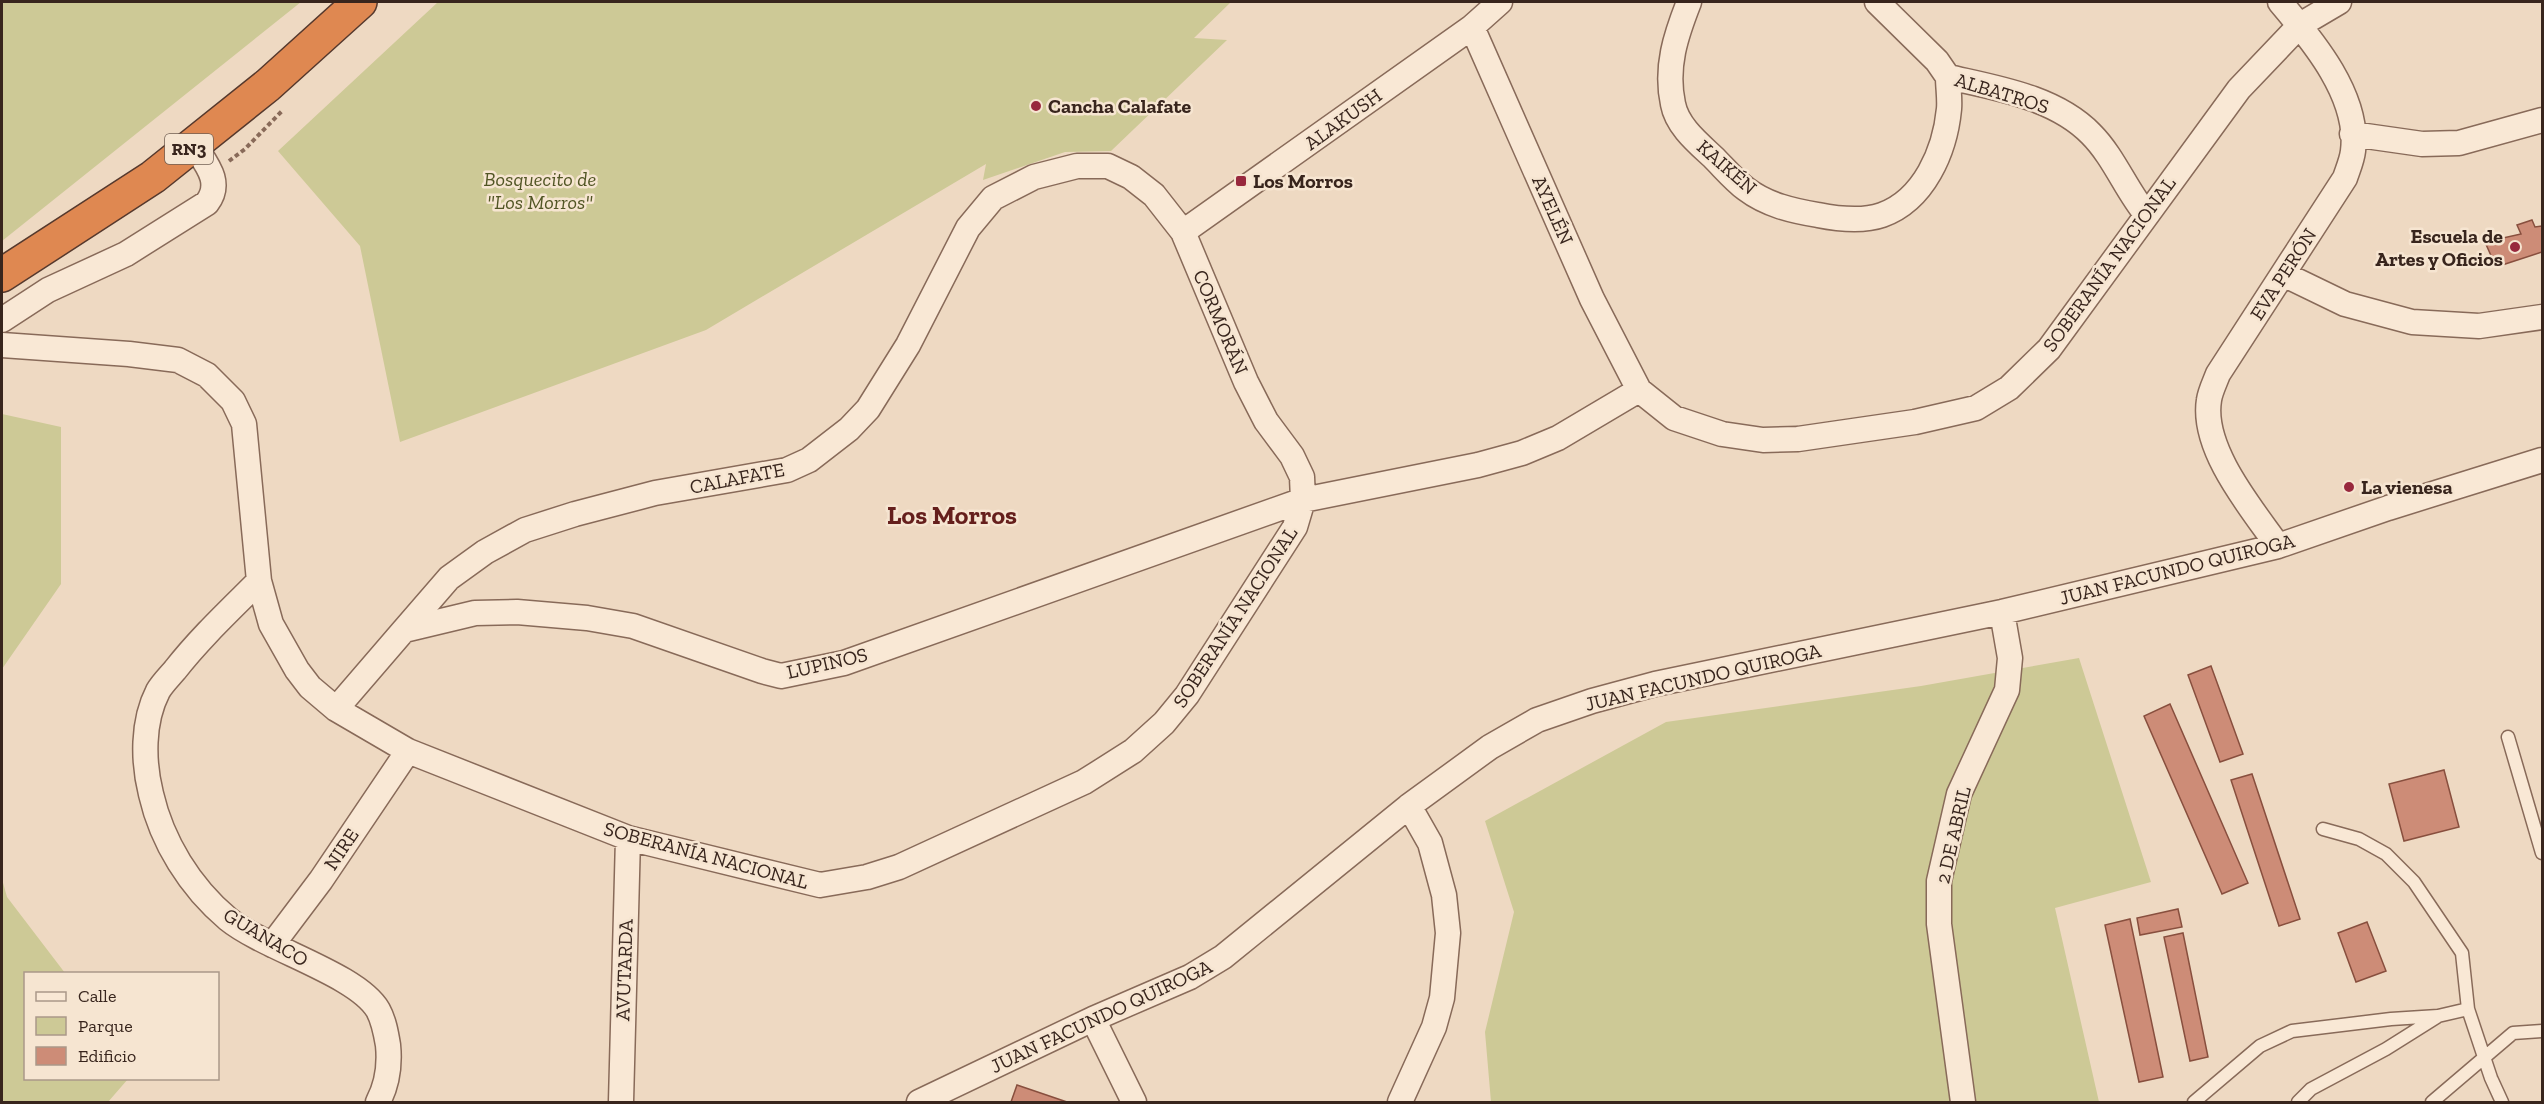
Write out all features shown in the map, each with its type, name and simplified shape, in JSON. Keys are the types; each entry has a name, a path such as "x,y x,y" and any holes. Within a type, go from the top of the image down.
{"highway":[{"name":"RN3","path":"2,275 153,177 268,85 360,2"}],"street":[{"name":"ALAKUSH","path":"1183,232 1472,27 1500,2"},
{"name":"KAIKÉN","path":"1689,2 1674,41 1670,76 1673,106 1689,134 1747,190 1786,210 1842,219 1879,216 1897,208 1915,192 1933,168 1943,139 1949,109 1948,77"},
{"name":"ALBATROS","path":"1877,2 1948,77 2010,92 2056,108 2091,134 2116,169 2132,197 2146,214"},
{"name":"EVA PERÓN","path":"2278,546 2243,497 2223,462 2210,430 2208,401 2218,374 2345,178 2353,151 2350,113 2329,66 2300,25 2280,2"},
{"name":"SOBERANÍA NACIONAL","path":"1639,390 1674,418 1722,434 1763,440 1798,439 1915,422 1976,408 2009,388 2049,349 2239,89 2300,25 2339,2"},
{"name":"AYELÉN","path":"1472,27 1592,299 1639,390"},
{"path":"2352,134 2422,144 2459,143 2542,120"},
{"path":"2,320 48,290 126,254 207,203 214,194 215,181 194,145"},
{"name":"CALAFATE","path":"404,630 449,578 485,552 525,530 575,514 656,493 787,470 809,460 849,429 868,409 908,345 968,228 993,198 1034,177 1077,166 1108,166"},
{"name":"CORMORÁN","path":"1108,166 1131,177 1154,195 1183,232 1246,382 1266,421 1292,456 1302,477 1303,500"},
{"path":"2283,274 2345,304 2412,322 2478,326 2542,316"},
{"name":"SOBERANÍA NACIONAL","path":"2,345 129,354 178,360 207,375 233,401 244,424 259,581 271,624 297,670 310,687 336,710 408,751 628,838 820,885 867,877 898,867 1084,782 1133,751 1164,723 1187,695 1295,527 1303,500"},
{"path":"1303,500 1478,465 1522,453 1558,438 1639,390"},
{"name":"JUAN FACUNDO QUIROGA","path":"918,1102 1093,1019 1190,977 1223,957 1409,807 1490,747 1537,720 1592,701 1654,684 2002,612 2278,546 2388,508 2542,460"},
{"name":"LUPINOS","path":"404,630 475,613 517,612 587,618 633,626 781,676 843,663 1303,500"},
{"name":"GUANACO","path":"259,581 194,646 158,692 149,720 145,770 154,810 167,843 188,876 229,919 272,945 355,987 378,1009 386,1029 389,1056 385,1089 378,1102"},
{"name":"2 DE ABRIL","path":"1963,1102 1939,924 1939,881 1959,794 2007,690 2010,658 2002,612"},
{"path":"336,710 404,630"},
{"name":"NIRE","path":"272,945 321,880 408,751"},
{"path":"1400,1102 1437,1017 1442,998 1448,933 1444,895 1431,843 1409,807"},
{"name":"AVUTARDA","path":"621,1102 628,838"},
{"path":"1093,1019 1134,1102"}],"lane":[{"path":"2508,737 2542,853"},
{"path":"2324,829 2359,839 2386,854 2414,882 2462,953 2468,1009 2502,1102"},
{"path":"2194,1102 2260,1046 2292,1031 2391,1019 2438,1016 2468,1009"},
{"path":"2298,1102 2311,1089 2386,1049 2438,1016"},
{"path":"2432,1102 2513,1034 2542,1031"}],"green space":[{"path":"2,2 301,2 2,241"},
{"name":"Bosquecito de \"Los Morros\"","path":"438,2 1231,2 1194,38 1227,40 1111,151 1065,152 983,180 986,164 706,330 400,442 360,246 278,151"},
{"path":"2,414 61,427 61,584 2,669"},
{"path":"2079,658 2151,882 2055,908 2099,1102 1491,1102 1485,1032 1514,912 1485,821 1666,722 1921,686"},
{"path":"2,879 7,897 64,972 24,972 24,1080 127,1080 108,1102 2,1102"}],"building":[{"name":"Escuela de Artes y Oficios","path":"2532,220 2535,227 2542,226 2542,252 2496,267 2485,242 2521,234 2517,225"},
{"path":"2211,666 2243,754 2220,762 2188,675"},
{"path":"2170,704 2248,883 2222,894 2144,716"},
{"path":"2444,770 2459,827 2404,841 2389,784"},
{"path":"2252,774 2300,919 2279,926 2231,780"},
{"path":"2178,909 2182,927 2140,935 2137,918"},
{"path":"2130,919 2163,1077 2139,1082 2105,925"},
{"path":"2367,922 2386,971 2356,982 2338,933"},
{"path":"2183,933 2208,1057 2190,1061 2164,937"},
{"path":"1017,1085 1067,1102 1011,1102"}],"place":[{"name":"Cancha Calafate","path":"1036,106"},
{"name":"Los Morros","path":"1241,181"},
{"name":"Escuela de Artes y Oficios","path":"2515,247"},
{"name":"La vienesa","path":"2349,487"}],"district":[{"name":"Los Morros","path":"952,515"}]}
